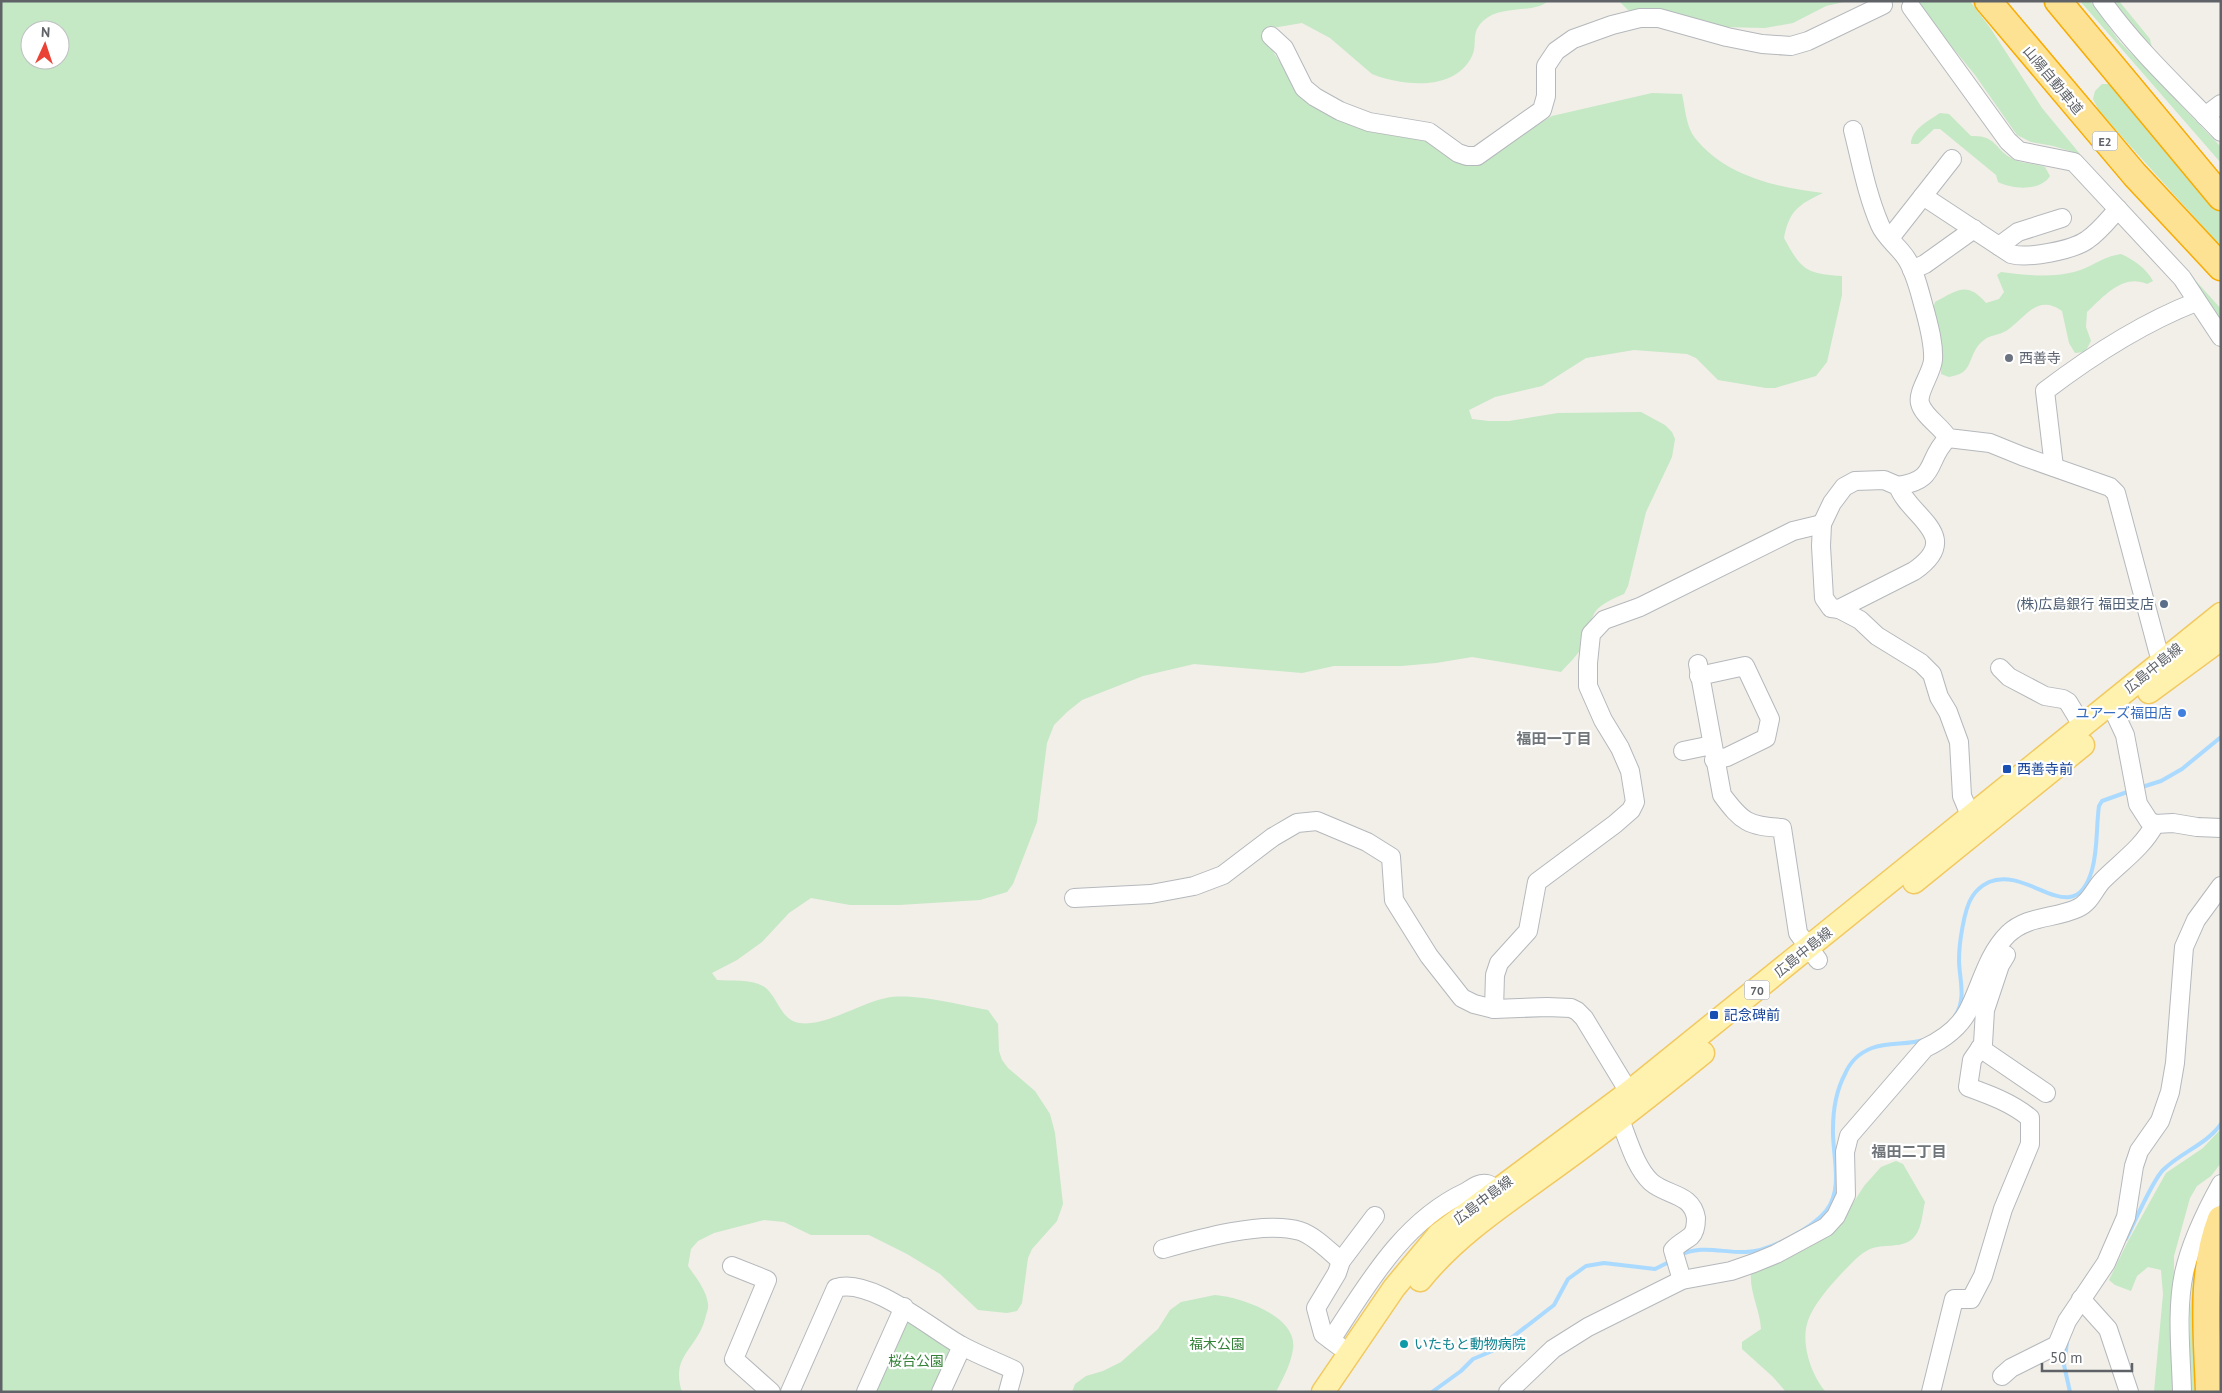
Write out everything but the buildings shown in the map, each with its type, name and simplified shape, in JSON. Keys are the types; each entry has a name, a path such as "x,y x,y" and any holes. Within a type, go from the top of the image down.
{"highway":[{"name":"山陽自動車道","path":"1988,1 2134,175 2221,267"},
{"path":"2058,1 2220,195"},
{"path":"2080,112 2130,182 2221,285"},
{"path":"2209,1392 2207,1280 2210,1254 2221,1219"}],"main road":[{"name":"広島中島線","path":"1341,1392 1406,1298 1434,1263 1502,1196 1634,1098 1813,954 2165,669 2221,614"},
{"name":"広島中島線","path":"2165,669 2221,639"},
{"name":"広島中島線","path":"1974,822 2082,726 2114,710"},
{"name":"広島中島線","path":"1323,1392 1394,1288 1439,1234 1620,1120 1634,1098"}],"street":[{"path":"2102,1 2142,52 2221,132"},
{"path":"1271,36 1284,48 1304,88 1315,97 1340,111 1369,122 1429,132 1458,153 1467,156 1478,156 1542,110 1546,96 1546,66 1556,52 1573,39 1612,25 1640,18 1660,18 1727,37 1762,44 1791,46 1808,41 1883,3 1895,8 1911,4 2008,141 2019,151 2074,162 2182,278 2221,338"},
{"path":"2205,116 2221,104"},
{"path":"1853,130 1865,183 1875,213 1881,228 1906,258 1912,270 1926,313 1933,360 1920,396 1920,403 1948,438 1990,443 2110,487 2116,493 2165,669"},
{"path":"1890,238 1952,159"},
{"path":"1923,196 2011,254 2030,257 2087,240 2118,209"},
{"path":"1999,246 2018,232 2062,218"},
{"path":"1912,270 1925,264 1974,229"},
{"path":"2054,466 2045,391 2076,368 2116,343 2196,302"},
{"path":"1948,438 1941,445 1930,469 1923,478 1898,486 1884,480 1855,481 1844,487 1832,503 1822,524 1824,598 1831,608 1839,609 1860,620 1877,636 1921,663 1932,674 1939,697 1948,712 1959,742 1962,796 1974,822"},
{"path":"1839,609 1914,571 1925,564 1932,550 1935,536 1929,525 1901,495 1898,486"},
{"path":"1494,1009 1495,975 1499,963 1528,930 1537,882 1632,810 1634,802 1630,771 1620,748 1602,720 1588,686 1591,634 1604,620 1640,606 1793,531 1822,524"},
{"path":"1683,751 1713,753 1727,757 1766,738 1770,719 1745,666 1699,670 1713,753 1722,795 1731,808 1747,822 1758,827 1782,828 1798,932 1813,954"},
{"path":"2000,668 2009,677 2045,696 2063,699 2068,702 2082,726"},
{"path":"2114,710 2125,735 2134,788 2145,816 2154,824 2173,823 2221,828"},
{"path":"1074,898 1151,894 1194,886 1222,875 1273,837 1297,823 1317,821 1367,842 1392,857 1394,900 1429,956 1462,998 1474,1004 1494,1009 1548,1007 1571,1008 1577,1011 1584,1018 1634,1098"},
{"path":"1517,1389 1553,1349 1569,1337 1682,1280 1731,1271 1754,1263 1776,1254 1826,1227 1836,1216 1846,1195 1845,1152 1849,1136 1925,1048 1940,1040 1952,1030 1967,1012 1992,956 2006,936 2025,922 2079,908 2089,900 2101,881 2148,835 2154,824"},
{"path":"2002,1376 2011,1368 2057,1345 2067,1321 2106,1263 2126,1217 2134,1166 2139,1151 2160,1121 2170,1092 2175,1064 2184,947 2196,920 2221,886"},
{"path":"1931,1392 1954,1299 1971,1298 1983,1276 2003,1208 2030,1144 2030,1118 2020,1109 1996,1097 1968,1087 1972,1060 1983,1044 1985,1010 2000,965 2025,922"},
{"path":"1980,1048 2046,1093"},
{"path":"1620,1120 1631,1148 1650,1181 1690,1202 1695,1211 1696,1224 1692,1235 1678,1244 1674,1250 1682,1280"},
{"path":"1331,1340 1382,1263 1416,1226 1430,1214 1460,1194 1484,1183 1502,1196"},
{"path":"2182,1392 2180,1304 2184,1271 2203,1222 2221,1184"},
{"path":"1349,1354 1323,1334 1316,1308 1337,1273 1341,1260 1375,1216"},
{"path":"1163,1249 1233,1232 1292,1230 1310,1236 1341,1260"},
{"path":"732,1266 767,1280 734,1359 771,1392"},
{"path":"790,1392 836,1288 846,1285 859,1287 904,1307 962,1346 1014,1370 1008,1392"},
{"path":"2081,1299 2108,1329 2129,1392"},
{"path":"866,1392 904,1307"},
{"path":"941,1392 962,1346"}],"green space":[{"path":"1,1 1548,1 1535,7 1490,16 1479,25 1475,34 1474,52 1464,68 1453,76 1441,81 1427,83 1398,81 1372,74 1330,38 1302,23 1272,28 1264,38 1284,68 1321,106 1433,141 1479,161 1552,116 1652,93 1682,94 1692,133 1707,151 1721,162 1753,178 1788,188 1823,193 1807,201 1796,210 1789,221 1784,238 1795,257 1805,268 1820,274 1842,276 1842,295 1827,362 1816,376 1775,388 1766,388 1718,380 1696,358 1687,354 1634,350 1586,358 1542,386 1495,397 1469,410 1472,419 1489,421 1509,421 1558,413 1641,412 1665,425 1672,432 1675,439 1672,457 1646,512 1628,586 1624,594 1602,605 1597,610 1582,647 1561,672 1472,657 1401,666 1334,666 1302,673 1194,664 1143,676 1082,700 1054,725 1047,743 1037,822 1013,884 1007,892 980,900 899,905 850,905 811,898 789,913 762,942 737,960 712,973 717,980 746,981 763,986 772,995 787,1017 799,1023 820,1021 876,1001 897,997 936,1000 988,1010 998,1024 999,1051 1002,1060 1008,1068 1035,1091 1050,1114 1055,1133 1063,1204 1057,1221 1032,1249 1028,1258 1022,1303 1017,1311 1007,1313 978,1310 940,1274 907,1254 869,1235 811,1235 784,1222 764,1220 714,1233 698,1241 691,1249 688,1266 703,1289 708,1307 701,1329 686,1353 679,1370 682,1392 1,1392"},
{"path":"1619,1 1848,1 1826,6 1793,23 1765,28 1722,27 1628,10"},
{"path":"1920,1 1970,1 1991,29 2042,108 2080,154 2031,142 2017,135 1975,75 1921,9"},
{"path":"2080,1 2090,1 2120,42 2221,147 2221,163"},
{"path":"2111,1 2119,1 2150,39 2154,58"},
{"path":"2102,84 2110,84 2121,92 2221,209 2221,247 2099,111 2093,99 2095,91"},
{"path":"1940,113 1949,114 1971,136 1979,136 1990,140 2011,158 2045,167 2050,176 2040,185 2025,188 1998,182 1996,175 1940,129 1934,129 1918,144 1911,144 1914,134 1918,129"},
{"path":"2121,254 2139,265 2153,281 2147,284 2138,281 2122,284 2114,288 2087,312 2086,327 2091,341 2085,352 2075,353 2069,343 2062,311 2053,306 2038,306 2006,331 1984,340 1976,348 1968,366 1963,372 1949,377 1941,374 1942,347 1933,309 1935,302 1956,291 1968,290 1979,296 1986,303 1999,299 2004,292 1997,275 2001,272 2038,275 2065,274 2081,270 2108,257"},
{"path":"2180,263 2221,309 2221,320 2216,320"},
{"path":"2221,1129 2221,1163 2211,1176 2197,1186 2190,1198 2174,1256 2173,1392 2154,1392 2163,1294 2161,1270 2148,1267 2137,1276 2131,1291 2115,1285 2109,1280 2127,1243 2166,1173 2203,1148"},
{"path":"1896,1161 1903,1164 1925,1202 1921,1222 1915,1237 1897,1245 1866,1251 1851,1263 1826,1291 1809,1317 1805,1341 1812,1369 1826,1392 1786,1392 1773,1377 1742,1349 1742,1342 1761,1329 1752,1286 1751,1271 1843,1219 1864,1186 1881,1167"},
{"path":"2194,1269 2196,1270 2194,1312 2197,1392 2190,1392 2190,1310"},
{"name":"福木公園","path":"1215,1295 1252,1304 1277,1318 1286,1327 1292,1337 1293,1349 1289,1366 1276,1392 1072,1392 1075,1384 1086,1376 1103,1371 1121,1362 1158,1329 1170,1310 1181,1302"},
{"name":"桜台公園","path":"910,1320 950,1347 934,1392 872,1392 903,1322"}],"waterway":[{"path":"2139,788 2161,781 2182,769 2221,737"},
{"path":"1955,1016 1962,996 1959,960 1961,936 1964,918 1969,902 1974,894 1989,882 2004,879 2019,882 2062,897 2074,896 2084,888 2092,870 2099,806 2102,801 2130,791"},
{"path":"1679,1256 1695,1250 1755,1251 1778,1244 1811,1225 1819,1218 1826,1211 1835,1192 1834,1115 1837,1094 1847,1070 1859,1055 1872,1048 1924,1040"},
{"path":"2126,1239 2149,1192 2163,1170 2208,1138 2221,1124"},
{"path":"1432,1392 1461,1371 1473,1359 1497,1349 1554,1305 1568,1279 1586,1266 1604,1263 1655,1269 1671,1261"},
{"path":"2067,1342 2064,1365 2070,1392"}],"place":[{"name":"西善寺","path":"2009,358"},
{"name":"(株)広島銀行 福田支店","path":"2164,604"},
{"name":"ユアーズ福田店","path":"2182,713"},
{"name":"西善寺前","path":"2007,769"},
{"name":"記念碑前","path":"1714,1015"},
{"name":"いたもと動物病院","path":"1404,1344"}],"district":[{"name":"福田一丁目","path":"1554,738"},
{"name":"福田二丁目","path":"1909,1151"}]}
